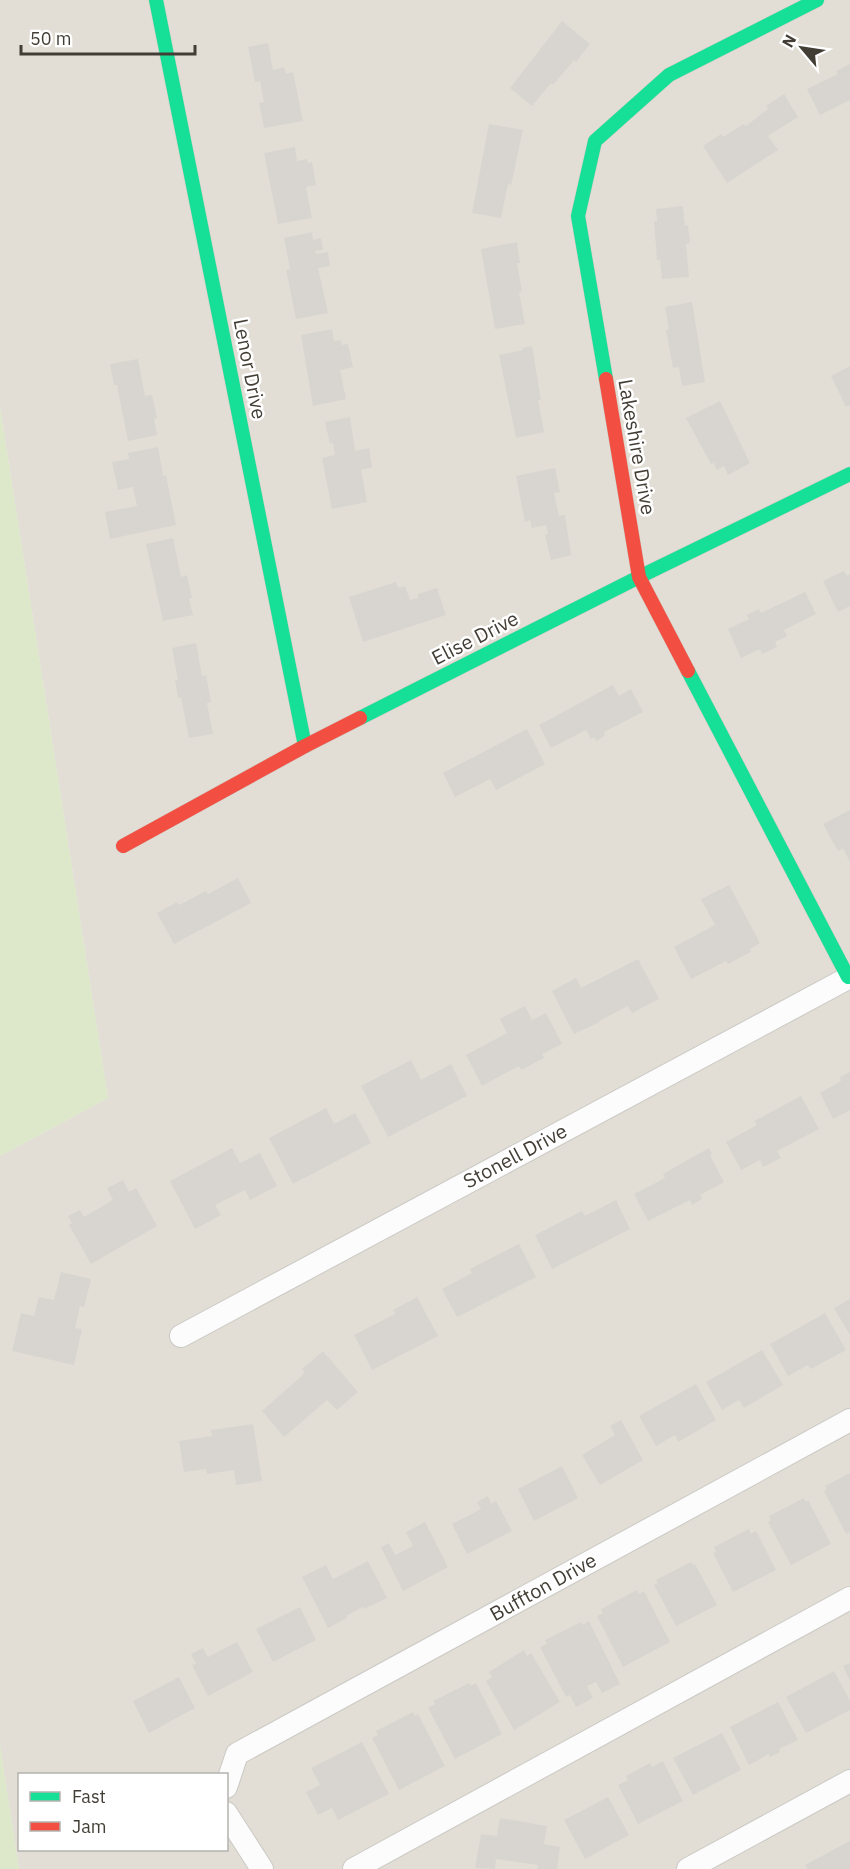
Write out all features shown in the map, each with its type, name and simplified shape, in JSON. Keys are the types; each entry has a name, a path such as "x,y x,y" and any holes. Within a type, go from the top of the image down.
{"street":[{"name":"Lenor Drive","path":"156,0 305,746"},
{"name":"Lakeshire Drive","path":"818,0 669,75 595,141 578,216 639,578 849,977"},
{"name":"Elise Drive","path":"123,846 305,746 850,474"},
{"name":"Stonell Drive","path":"181,1335 849,977"},
{"name":"Buffton Drive","path":"228,1781 237,1754 850,1420"},
{"path":"354,1869 850,1598"},
{"path":"688,1869 850,1781"},
{"path":"228,1816 262,1869"}],"shaded area":[{"path":"0,0 850,0 850,1869 19,1869 0,1745 0,1156 108,1098 0,407"}],"green space":[{"path":"0,407 108,1098 0,1156"},
{"path":"0,1745 19,1869 0,1869"}],"building":[{"path":"562,21 590,44 576,62 574,60 553,85 551,83 532,106 510,88"},
{"path":"268,43 273,70 284,67 286,74 293,72 303,121 264,128 259,103 264,102 260,81 255,82 248,47"},
{"path":"850,64 850,100 820,115 807,89 838,74 836,71"},
{"path":"784,94 798,117 768,136 778,150 727,183 703,146 721,134 723,137 744,124 746,126 768,109 766,106"},
{"path":"489,124 523,130 501,218 472,213"},
{"path":"295,147 297,161 307,159 308,163 312,162 316,185 306,187 312,218 278,224 264,153"},
{"path":"683,206 690,243 686,244 689,277 662,279 660,260 657,260 654,221 657,221 656,209"},
{"path":"312,232 313,240 321,238 323,250 315,251 316,254 328,252 330,266 318,268 328,313 296,319 286,270 290,269 284,238"},
{"path":"517,242 520,263 517,263 522,291 519,292 525,324 495,329 481,249"},
{"path":"692,302 705,382 682,386 679,367 673,368 666,330 669,329 665,307"},
{"path":"332,329 334,341 341,340 342,345 348,344 353,367 340,370 346,399 313,406 301,335"},
{"path":"532,346 544,432 516,438 499,355"},
{"path":"138,359 145,396 152,395 157,418 154,419 157,435 128,441 117,385 114,385 110,364"},
{"path":"850,366 850,405 846,407 831,376"},
{"path":"720,401 750,463 728,475 724,466 717,470 714,463 711,464 686,418"},
{"path":"350,417 355,451 369,448 372,467 361,470 367,502 332,509 322,458 335,455 325,422"},
{"path":"158,447 176,525 110,539 105,512 137,506 133,487 118,490 112,462 129,459 128,453"},
{"path":"555,468 560,492 554,493 559,516 565,515 571,555 551,560 545,535 548,534 546,525 532,528 530,520 525,522 516,476"},
{"path":"173,538 181,577 187,575 193,615 163,621 146,544"},
{"path":"844,571 847,576 850,574 850,606 838,612 823,581"},
{"path":"396,582 398,588 405,586 410,600 418,598 418,594 437,588 446,615 363,642 349,597"},
{"path":"805,592 816,614 784,630 787,636 775,642 777,647 762,654 760,649 741,658 728,629 749,619 747,615 759,609 761,613"},
{"path":"196,643 202,676 206,675 211,702 207,703 213,734 189,738 181,697 178,698 175,680 178,680 172,648"},
{"path":"613,685 619,696 631,689 643,712 604,732 605,736 596,741 594,737 591,739 586,730 551,748 539,725"},
{"path":"527,729 545,764 496,790 490,779 455,797 443,773"},
{"path":"850,810 850,862 843,848 838,851 823,824"},
{"path":"238,878 251,903 174,944 157,913 177,902 179,905 206,891 208,894"},
{"path":"729,885 760,943 750,949 751,952 728,964 726,961 691,979 674,947 715,925 701,899"},
{"path":"638,959 659,999 632,1013 628,1006 574,1034 552,991 576,978 581,988"},
{"path":"525,1006 532,1020 546,1013 562,1044 542,1054 544,1058 521,1070 519,1066 482,1086 466,1055 507,1033 500,1019"},
{"path":"411,1060 421,1080 451,1064 467,1096 388,1137 361,1086"},
{"path":"850,1072 850,1110 833,1119 820,1093 841,1081 840,1077"},
{"path":"801,1096 819,1129 777,1151 781,1158 763,1167 760,1160 741,1170 726,1142 757,1125 754,1121"},
{"path":"326,1108 334,1124 355,1113 371,1143 293,1184 269,1138"},
{"path":"232,1148 240,1163 260,1153 277,1186 250,1200 245,1190 215,1205 221,1215 195,1229 170,1181"},
{"path":"709,1148 712,1154 710,1155 724,1182 700,1195 702,1199 692,1205 690,1200 648,1221 634,1194 665,1178 663,1174"},
{"path":"123,1180 129,1192 136,1188 157,1226 91,1264 69,1225 72,1223 68,1216 80,1210 84,1217 113,1200 107,1188"},
{"path":"616,1200 630,1229 552,1269 535,1235 582,1211 585,1216"},
{"path":"519,1244 536,1277 457,1317 442,1289 472,1273 470,1269"},
{"path":"61,1272 91,1279 84,1307 80,1306 75,1328 82,1329 74,1365 12,1351 21,1313 34,1316 39,1297 54,1300"},
{"path":"417,1297 438,1336 372,1370 354,1335 395,1314 393,1310"},
{"path":"850,1299 850,1335 834,1308"},
{"path":"825,1313 846,1350 811,1369 808,1365 788,1376 770,1344"},
{"path":"762,1350 783,1385 744,1408 739,1400 722,1410 706,1382"},
{"path":"323,1351 358,1392 337,1410 327,1400 284,1437 262,1411 305,1373 302,1369"},
{"path":"696,1384 716,1420 678,1442 675,1435 656,1446 639,1416"},
{"path":"621,1420 643,1460 600,1485 582,1455 615,1435 610,1426"},
{"path":"253,1424 262,1481 236,1485 234,1470 207,1474 206,1469 184,1472 179,1441 212,1436 211,1430"},
{"path":"562,1466 578,1498 534,1521 518,1489"},
{"path":"850,1473 850,1532 846,1534 824,1491 827,1489 825,1486"},
{"path":"488,1496 491,1504 496,1501 512,1531 467,1554 452,1524 481,1509 477,1502"},
{"path":"804,1498 806,1502 808,1500 831,1544 791,1565 768,1522 771,1520 769,1516"},
{"path":"425,1522 448,1567 403,1591 381,1547 389,1543 395,1555 413,1546 406,1532"},
{"path":"749,1529 751,1534 756,1531 776,1570 733,1592 713,1553 716,1552 714,1547"},
{"path":"368,1561 387,1598 364,1609 363,1607 328,1628 302,1577 326,1565 333,1579"},
{"path":"691,1562 695,1564 717,1605 676,1626 654,1585 658,1583 656,1580"},
{"path":"637,1590 639,1594 644,1591 670,1642 623,1667 597,1616 603,1613 601,1609"},
{"path":"300,1607 316,1640 273,1662 256,1629"},
{"path":"589,1621 620,1684 602,1693 596,1682 587,1686 593,1698 576,1707 570,1695 566,1697 540,1647 547,1644 545,1640 581,1622 583,1625"},
{"path":"237,1642 253,1672 208,1696 192,1665 196,1664 191,1654 203,1648 208,1657"},
{"path":"524,1650 527,1656 531,1653 560,1702 514,1730 486,1681 492,1677 489,1672"},
{"path":"850,1663 850,1681 843,1666"},
{"path":"834,1671 850,1701 850,1710 806,1733 786,1697"},
{"path":"179,1677 195,1708 149,1733 133,1701"},
{"path":"469,1683 471,1686 476,1683 502,1734 455,1759 428,1708 435,1704 433,1701"},
{"path":"778,1702 798,1740 779,1749 780,1752 770,1757 769,1754 749,1765 730,1727"},
{"path":"413,1712 415,1716 418,1714 445,1766 399,1790 372,1738 378,1735 376,1731"},
{"path":"722,1733 741,1770 693,1795 673,1758"},
{"path":"362,1742 389,1794 338,1820 332,1808 318,1815 306,1792 320,1785 311,1768"},
{"path":"663,1761 683,1801 638,1824 618,1785 628,1780 626,1776 650,1763 652,1767"},
{"path":"608,1797 629,1835 585,1859 564,1820"},
{"path":"500,1818 547,1826 544,1844 560,1847 557,1869 537,1869 538,1865 496,1859 495,1869 475,1868 481,1834 497,1836"},
{"path":"850,1841 850,1869 807,1869 805,1865"}],"traffic: fast":[{"path":"156,0 305,746"},
{"path":"606,379 578,216 595,141 669,75 817,0"},
{"path":"360,718 639,577 850,474"},
{"path":"688,671 848,977"}],"traffic: jam":[{"path":"606,379 639,577 688,671"},
{"path":"123,846 360,718"}]}
